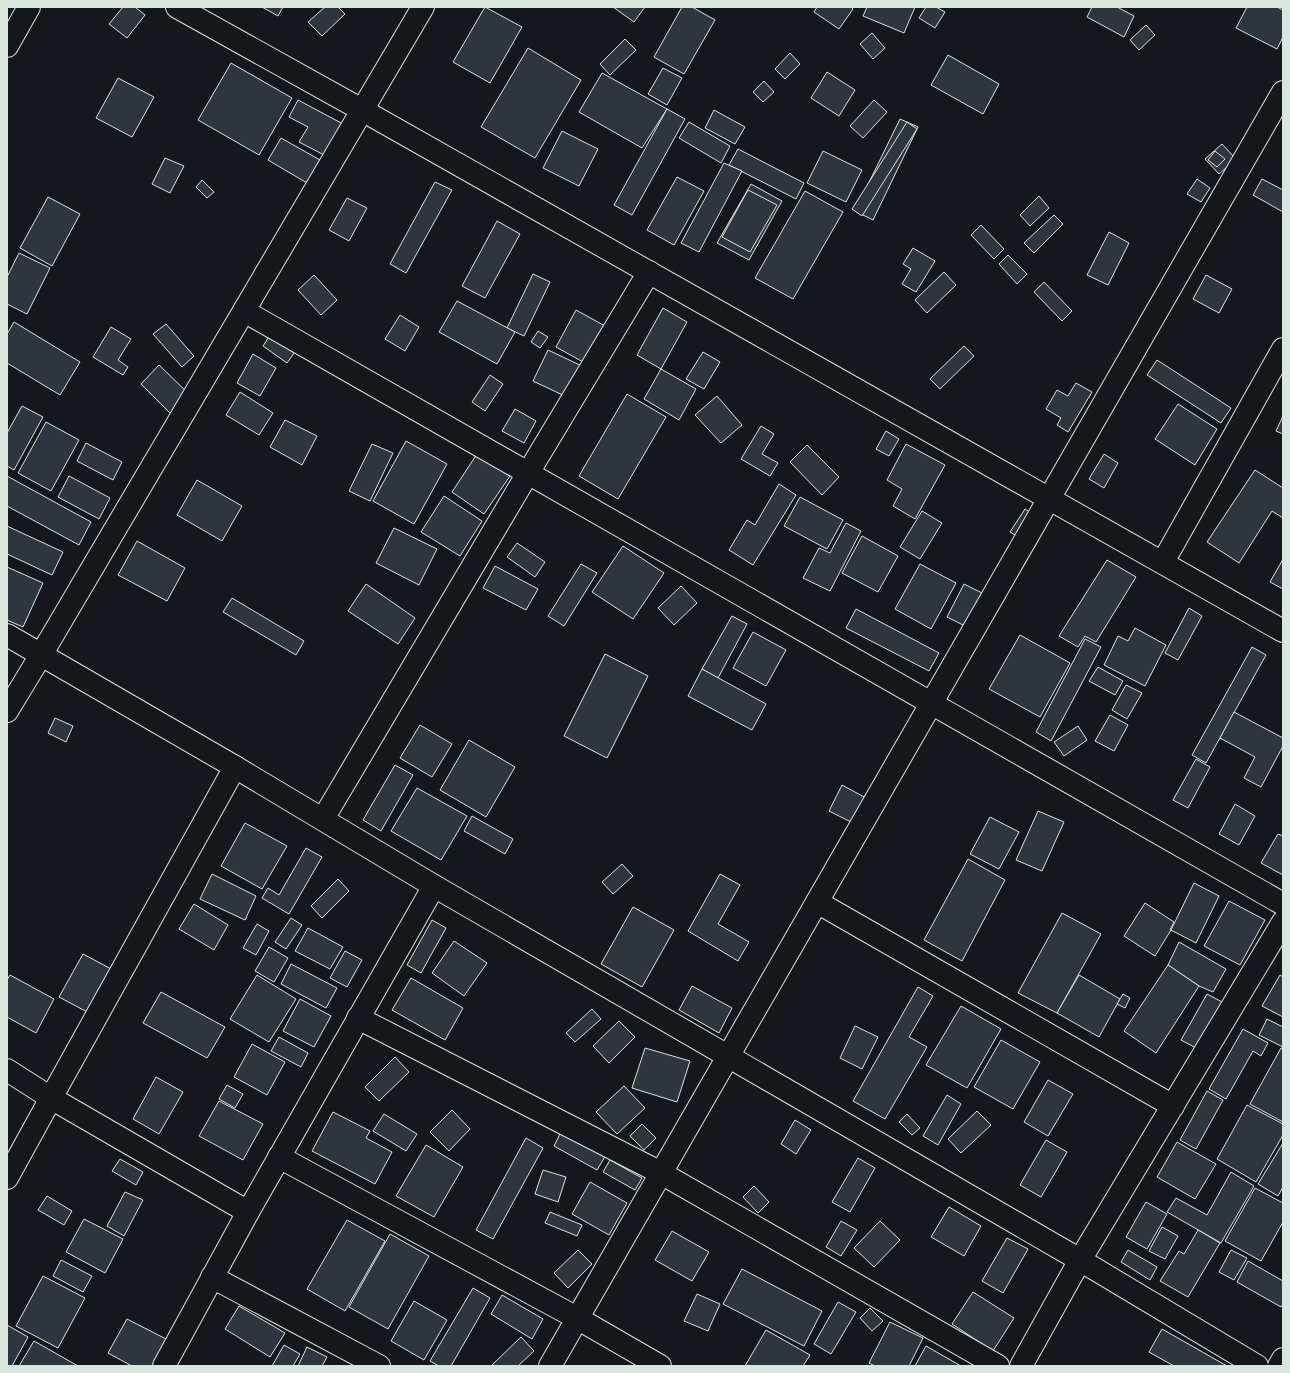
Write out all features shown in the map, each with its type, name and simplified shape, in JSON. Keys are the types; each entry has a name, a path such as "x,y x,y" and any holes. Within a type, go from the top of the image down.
{"street":[{"path":"7,46 29,7"},
{"path":"177,7 1050,498 1283,631"},
{"path":"7,711 42,655 423,7"},
{"path":"550,1366 1283,92"},
{"path":"323,819 649,272"},
{"path":"244,311 1283,904"},
{"path":"1163,562 1283,349"},
{"path":"7,635 236,767 434,886 1080,1260 1257,1366"},
{"path":"7,1178 50,1098 236,767"},
{"path":"164,1366 248,1212 434,886"},
{"path":"817,902 1173,1106"},
{"path":"1021,1366 1080,1260 1283,922"},
{"path":"358,1018 661,1173 998,1366"},
{"path":"7,1070 50,1098 248,1212"},
{"path":"279,1157 577,1318 660,1366"},
{"path":"212,1277 379,1366"},
{"path":"1279,1366 1283,1359"}],"building":[{"path":"123,7 135,7 145,15 127,38 109,24"},
{"path":"262,7 283,7 278,16"},
{"path":"325,7 338,7 345,14 322,36 308,22"},
{"path":"485,7 522,27 490,83 453,62"},
{"path":"613,7 645,7 634,22"},
{"path":"682,7 692,7 715,20 684,74 654,57"},
{"path":"817,7 851,7 853,9 839,29 814,12"},
{"path":"867,7 915,7 904,33 863,16"},
{"path":"926,7 936,7 945,12 935,28 919,18"},
{"path":"1092,7 1117,7 1134,16 1124,37 1087,17"},
{"path":"1247,7 1277,7 1283,10 1283,37 1277,49 1236,28"},
{"path":"1146,25 1155,35 1139,50 1130,40"},
{"path":"872,33 885,48 873,59 860,44"},
{"path":"625,39 636,50 610,75 600,64"},
{"path":"528,48 581,80 535,158 481,127"},
{"path":"790,53 800,64 785,79 775,69"},
{"path":"948,55 999,84 983,114 931,85"},
{"path":"231,63 292,98 259,155 198,120"},
{"path":"663,68 682,78 667,105 648,94"},
{"path":"827,72 855,90 839,116 811,98"},
{"path":"602,73 667,109 642,148 579,112"},
{"path":"118,78 154,97 132,137 96,118"},
{"path":"764,81 774,92 763,102 753,92"},
{"path":"298,100 343,124 326,156 299,142 308,127 289,117"},
{"path":"874,100 887,112 863,138 850,126"},
{"path":"667,109 685,119 632,215 614,205"},
{"path":"714,110 745,127 735,144 705,128"},
{"path":"900,119 918,127 873,220 855,211"},
{"path":"689,122 730,146 721,163 679,138"},
{"path":"907,122 917,129 862,216 852,209"},
{"path":"562,131 598,149 579,186 543,168"},
{"path":"281,138 320,160 307,183 268,160"},
{"path":"1222,144 1236,159 1219,174 1205,159"},
{"path":"738,149 804,183 796,199 729,165"},
{"path":"823,151 862,170 846,202 807,183"},
{"path":"1215,151 1225,159 1217,167 1208,160"},
{"path":"165,158 184,166 170,193 152,184"},
{"path":"724,163 742,171 699,252 681,243"},
{"path":"677,177 704,191 674,245 647,230"},
{"path":"1197,179 1210,188 1201,202 1187,194"},
{"path":"1262,179 1283,190 1283,212 1253,195"},
{"path":"202,180 214,192 207,198 196,187"},
{"path":"435,182 452,190 406,273 390,264"},
{"path":"751,184 782,201 749,260 717,243"},
{"path":"748,190 777,205 750,252 722,237"},
{"path":"805,191 843,212 793,299 755,278"},
{"path":"1039,196 1049,208 1030,226 1020,215"},
{"path":"48,197 80,214 52,266 20,248"},
{"path":"347,198 367,208 349,241 329,230"},
{"path":"1054,215 1063,224 1034,253 1024,243"},
{"path":"497,221 520,234 485,298 462,286"},
{"path":"981,225 1004,249 994,259 971,235"},
{"path":"1109,232 1129,243 1108,285 1087,275"},
{"path":"913,248 935,261 916,292 902,284 911,269 903,264"},
{"path":"19,253 50,268 27,314 7,304 7,277"},
{"path":"1008,255 1027,274 1017,284 999,264"},
{"path":"944,272 956,285 927,313 915,300"},
{"path":"533,274 550,282 524,336 507,328"},
{"path":"314,275 337,300 321,315 298,290"},
{"path":"1206,275 1232,289 1219,313 1193,299"},
{"path":"1044,282 1072,311 1062,321 1034,292"},
{"path":"457,301 515,332 497,364 439,332"},
{"path":"663,308 687,322 661,369 637,355"},
{"path":"576,310 605,326 585,363 556,347"},
{"path":"400,315 419,327 405,351 385,339"},
{"path":"14,322 80,362 60,395 7,363 7,334"},
{"path":"166,324 194,356 182,367 153,334"},
{"path":"111,327 131,339 118,360 128,367 123,375 93,357"},
{"path":"538,331 548,337 540,348 531,342"},
{"path":"272,332 297,349 287,363 263,346"},
{"path":"964,346 974,356 940,389 930,379"},
{"path":"548,350 584,367 569,398 533,381"},
{"path":"703,352 720,362 704,389 686,379"},
{"path":"253,354 276,368 260,396 237,383"},
{"path":"1157,360 1231,408 1221,423 1147,375"},
{"path":"159,365 189,394 170,413 141,384"},
{"path":"661,369 696,389 679,420 644,399"},
{"path":"490,375 503,384 485,411 472,402"},
{"path":"1076,383 1092,392 1068,432 1057,425 1061,418 1046,409 1057,390 1068,396"},
{"path":"240,392 273,413 259,435 226,415"},
{"path":"627,394 666,417 618,499 579,476"},
{"path":"717,396 742,425 721,443 695,415"},
{"path":"1178,404 1217,429 1195,465 1155,439"},
{"path":"22,406 43,417 14,470 7,466 7,433"},
{"path":"515,409 536,421 524,443 502,431"},
{"path":"1283,416 1283,434 1276,431"},
{"path":"285,420 317,436 302,465 270,447"},
{"path":"46,422 79,440 51,491 18,473"},
{"path":"761,426 774,434 762,454 778,463 770,476 741,459"},
{"path":"886,431 899,439 889,456 876,449"},
{"path":"406,441 447,464 414,524 373,501"},
{"path":"86,443 122,462 113,480 77,461"},
{"path":"372,444 393,453 370,501 349,491"},
{"path":"906,444 945,465 915,519 893,506 902,489 887,480"},
{"path":"807,445 839,477 822,495 790,462"},
{"path":"477,454 510,476 484,514 452,492"},
{"path":"1104,454 1118,463 1104,488 1089,479"},
{"path":"1255,470 1283,488 1283,518 1272,511 1239,563 1207,542"},
{"path":"7,476 91,522 79,545 7,506"},
{"path":"69,476 110,498 99,519 58,497"},
{"path":"197,480 242,506 222,541 177,515"},
{"path":"779,484 796,495 753,565 729,550 747,520 755,525"},
{"path":"444,496 482,521 460,556 421,532"},
{"path":"800,497 843,520 827,549 784,526"},
{"path":"1025,509 1037,517 1023,540 1010,532"},
{"path":"922,511 942,523 920,559 900,547"},
{"path":"846,523 861,531 830,591 803,578 819,548 830,553"},
{"path":"7,526 63,552 52,575 7,554"},
{"path":"394,528 437,549 419,585 376,563"},
{"path":"862,536 898,556 878,592 842,573"},
{"path":"137,541 185,568 167,601 118,575"},
{"path":"517,543 545,562 535,577 507,557"},
{"path":"623,546 664,573 633,619 592,592"},
{"path":"1283,559 1283,589 1270,582"},
{"path":"1107,560 1136,577 1096,642 1085,636 1078,647 1059,636"},
{"path":"581,564 597,573 564,626 548,616"},
{"path":"920,564 956,583 931,629 895,609"},
{"path":"495,566 538,589 526,610 483,588"},
{"path":"7,567 43,583 23,627 7,620"},
{"path":"366,584 415,618 398,644 348,611"},
{"path":"964,584 988,596 971,629 947,617"},
{"path":"681,586 697,603 674,625 658,608"},
{"path":"232,598 304,641 296,655 223,612"},
{"path":"1189,608 1202,616 1178,660 1165,653"},
{"path":"856,609 939,653 929,671 846,628"},
{"path":"732,616 747,624 718,678 702,669"},
{"path":"1135,628 1166,645 1145,686 1104,665 1118,636 1128,641"},
{"path":"753,632 786,650 766,686 733,668"},
{"path":"1020,635 1070,663 1040,717 989,689"},
{"path":"1085,639 1101,647 1051,741 1036,732"},
{"path":"1252,647 1266,655 1206,763 1192,755"},
{"path":"605,654 648,676 607,758 564,736"},
{"path":"1098,667 1123,681 1115,695 1089,681"},
{"path":"702,669 766,704 752,730 688,696"},
{"path":"1126,685 1142,693 1127,719 1112,710"},
{"path":"1234,712 1283,738 1283,746 1261,787 1244,778 1255,757 1220,738"},
{"path":"1110,715 1128,725 1114,751 1095,741"},
{"path":"55,718 73,726 66,742 48,733"},
{"path":"420,725 452,744 432,777 400,758"},
{"path":"1078,726 1087,740 1064,756 1054,742"},
{"path":"469,740 515,767 486,817 440,790"},
{"path":"1196,759 1210,767 1188,808 1173,800"},
{"path":"395,765 413,775 381,831 363,820"},
{"path":"842,785 866,798 853,823 829,811"},
{"path":"417,788 467,816 441,860 391,831"},
{"path":"1235,804 1255,816 1239,845 1219,834"},
{"path":"1038,811 1064,822 1042,871 1016,860"},
{"path":"472,816 513,839 505,854 464,831"},
{"path":"990,817 1019,832 999,869 970,854"},
{"path":"245,823 287,846 262,889 221,866"},
{"path":"1278,834 1283,836 1283,875 1261,863"},
{"path":"306,848 322,857 289,914 262,898 268,888 279,895"},
{"path":"968,859 1005,880 962,961 924,940"},
{"path":"622,864 633,876 613,894 602,882"},
{"path":"212,874 256,896 245,920 200,899"},
{"path":"720,874 740,885 718,924 749,942 738,961 688,931"},
{"path":"338,879 349,891 322,918 311,906"},
{"path":"1194,883 1219,896 1196,943 1171,930"},
{"path":"1229,901 1265,920 1240,965 1204,946"},
{"path":"1145,903 1174,922 1171,930 1155,956 1124,936"},
{"path":"194,904 228,925 214,950 179,929"},
{"path":"633,907 674,930 642,987 601,964"},
{"path":"1062,913 1101,934 1057,1013 1018,993"},
{"path":"291,918 302,925 286,949 275,942"},
{"path":"432,920 446,928 421,973 407,965"},
{"path":"257,924 269,931 256,955 243,948"},
{"path":"308,928 343,947 330,969 295,951"},
{"path":"454,941 487,963 464,996 432,973"},
{"path":"1179,942 1226,969 1213,992 1199,986 1168,965"},
{"path":"269,947 288,958 274,982 255,971"},
{"path":"345,951 362,960 347,987 330,978"},
{"path":"83,954 115,971 91,1014 59,997"},
{"path":"291,964 337,988 326,1008 281,984"},
{"path":"1168,965 1199,986 1156,1053 1124,1031"},
{"path":"10,975 54,999 36,1033 7,1017 7,980"},
{"path":"257,975 296,999 269,1042 230,1019"},
{"path":"1079,975 1120,999 1099,1037 1057,1013"},
{"path":"1280,975 1283,977 1283,1017 1262,1006"},
{"path":"411,978 463,1008 445,1040 392,1010"},
{"path":"692,986 732,1008 719,1033 679,1010"},
{"path":"918,987 933,996 909,1037 927,1047 885,1119 853,1101"},
{"path":"161,992 225,1027 207,1058 143,1023"},
{"path":"1123,994 1130,998 1125,1008 1117,1004"},
{"path":"1207,994 1224,1003 1198,1049 1181,1040"},
{"path":"300,999 331,1016 314,1047 283,1031"},
{"path":"961,1006 1001,1029 967,1088 926,1065"},
{"path":"592,1009 601,1019 575,1042 566,1033"},
{"path":"1267,1019 1283,1027 1283,1047 1259,1035"},
{"path":"619,1021 635,1037 609,1063 593,1046"},
{"path":"855,1026 878,1037 862,1069 840,1058"},
{"path":"1243,1029 1268,1043 1261,1056 1253,1051 1226,1099 1209,1089"},
{"path":"279,1037 308,1053 301,1067 271,1051"},
{"path":"1001,1040 1040,1062 1013,1109 974,1087"},
{"path":"252,1044 285,1062 267,1095 234,1077"},
{"path":"645,1048 690,1061 677,1102 632,1088"},
{"path":"1281,1048 1283,1049 1283,1122 1250,1104"},
{"path":"395,1057 409,1072 379,1101 365,1087"},
{"path":"156,1077 183,1092 159,1134 133,1119"},
{"path":"1048,1080 1073,1094 1048,1136 1024,1122"},
{"path":"227,1085 243,1094 235,1108 219,1099"},
{"path":"624,1086 645,1108 617,1134 596,1112"},
{"path":"1207,1091 1223,1100 1196,1149 1180,1140"},
{"path":"947,1095 961,1104 938,1145 923,1136"},
{"path":"219,1101 263,1124 243,1160 199,1136"},
{"path":"1247,1105 1283,1124 1283,1135 1256,1182 1217,1159"},
{"path":"452,1110 470,1129 449,1151 430,1132"},
{"path":"977,1111 991,1125 961,1153 948,1139"},
{"path":"333,1112 370,1131 366,1138 392,1152 375,1184 312,1151"},
{"path":"384,1114 417,1134 406,1151 373,1131"},
{"path":"907,1114 920,1128 912,1135 899,1122"},
{"path":"795,1120 811,1130 796,1154 781,1144"},
{"path":"642,1124 656,1138 644,1150 630,1136"},
{"path":"562,1130 606,1155 597,1170 554,1146"},
{"path":"526,1138 543,1148 493,1239 476,1230"},
{"path":"1046,1140 1067,1152 1041,1197 1020,1185"},
{"path":"1177,1142 1216,1164 1195,1199 1157,1177"},
{"path":"1283,1143 1283,1187 1278,1196 1258,1184"},
{"path":"426,1145 463,1167 434,1217 396,1196"},
{"path":"858,1158 875,1168 850,1212 832,1202"},
{"path":"120,1159 143,1172 136,1185 112,1171"},
{"path":"610,1160 642,1178 635,1190 603,1172"},
{"path":"543,1170 566,1177 558,1202 535,1194"},
{"path":"1231,1172 1254,1186 1221,1243 1167,1212 1176,1198 1207,1215"},
{"path":"590,1182 627,1203 609,1235 572,1214"},
{"path":"754,1186 769,1202 758,1213 743,1197"},
{"path":"1255,1188 1283,1203 1283,1222 1261,1261 1225,1241"},
{"path":"125,1192 143,1200 124,1236 107,1226"},
{"path":"47,1196 72,1211 64,1225 38,1210"},
{"path":"1146,1202 1167,1214 1147,1249 1126,1237"},
{"path":"949,1207 981,1226 964,1256 931,1237"},
{"path":"550,1212 582,1225 577,1236 545,1223"},
{"path":"84,1219 123,1239 105,1273 66,1252"},
{"path":"347,1220 385,1241 345,1311 307,1289"},
{"path":"841,1221 857,1230 841,1256 826,1247"},
{"path":"880,1221 900,1240 874,1267 854,1248"},
{"path":"1162,1227 1178,1236 1165,1259 1149,1251"},
{"path":"1198,1230 1220,1243 1188,1297 1160,1281 1179,1251 1184,1254"},
{"path":"672,1231 709,1252 692,1281 655,1260"},
{"path":"390,1234 429,1256 388,1329 349,1307"},
{"path":"1007,1238 1028,1249 1003,1293 982,1281"},
{"path":"578,1250 592,1264 568,1288 554,1273"},
{"path":"1128,1250 1157,1267 1150,1280 1121,1262"},
{"path":"1231,1250 1247,1258 1234,1280 1219,1272"},
{"path":"61,1260 92,1276 83,1292 53,1276"},
{"path":"1248,1261 1283,1281 1283,1304 1281,1307 1237,1282"},
{"path":"742,1269 822,1311 804,1346 723,1304"},
{"path":"43,1276 85,1298 58,1348 16,1326"},
{"path":"473,1288 490,1298 451,1366 439,1366 430,1361"},
{"path":"973,1292 1014,1318 993,1351 952,1324"},
{"path":"697,1294 720,1304 708,1331 684,1321"},
{"path":"502,1295 543,1319 532,1339 491,1314"},
{"path":"414,1301 447,1320 424,1360 391,1341"},
{"path":"838,1302 856,1312 831,1354 814,1344"},
{"path":"239,1306 285,1333 270,1357 225,1329"},
{"path":"870,1308 883,1321 872,1331 860,1318"},
{"path":"127,1319 166,1339 152,1366 132,1366 108,1353"},
{"path":"890,1322 923,1338 909,1366 875,1366 869,1363"},
{"path":"7,1325 28,1337 12,1366 7,1366"},
{"path":"1162,1329 1227,1366 1174,1366 1149,1352"},
{"path":"766,1330 810,1355 803,1366 745,1366"},
{"path":"521,1337 534,1351 518,1366 491,1366"},
{"path":"34,1341 78,1366 19,1366"},
{"path":"284,1345 300,1354 293,1366 272,1366"},
{"path":"926,1346 961,1366 915,1366"},
{"path":"307,1347 327,1357 322,1366 298,1366"}]}
